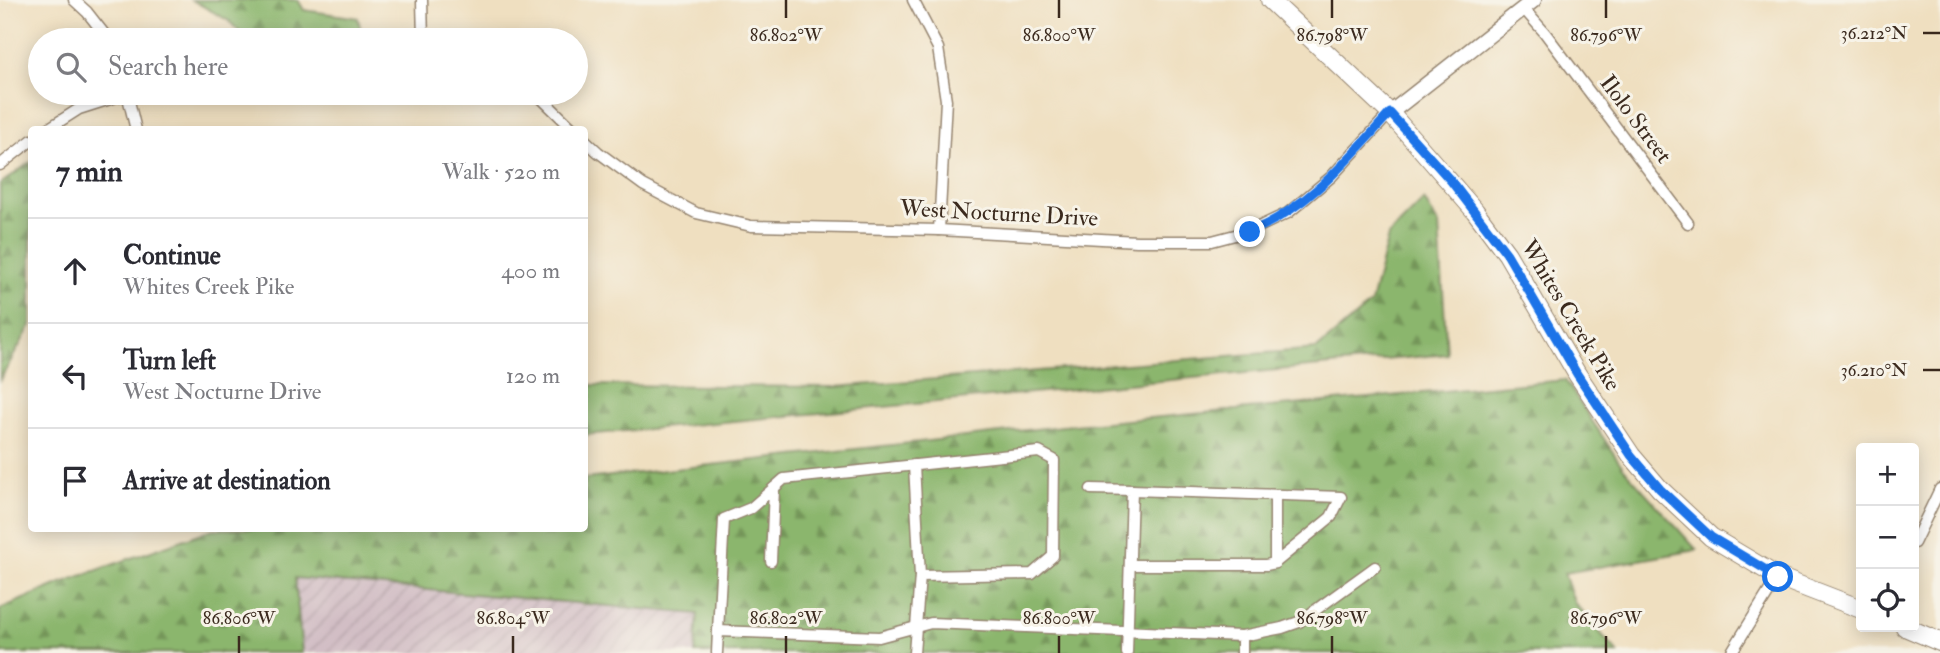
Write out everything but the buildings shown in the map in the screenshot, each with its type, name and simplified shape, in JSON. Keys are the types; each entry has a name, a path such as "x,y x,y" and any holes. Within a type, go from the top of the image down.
{"main road":[{"name":"Whites Creek Pike","path":"1270,0 1390,113 1451,181 1507,254 1577,374 1631,455 1660,489 1711,537 1778,577 1856,607"},
{"path":"1917,632 1940,642"}],"street":[{"path":"74,0 100,28"},
{"path":"422,0 423,28"},
{"path":"914,0 938,48 946,100 939,230"},
{"path":"1390,113 1529,4"},
{"name":"Ilolo Street","path":"1529,4 1553,43 1688,223"},
{"path":"52,126 79,109 91,105"},
{"path":"130,105 135,126"},
{"path":"549,105 571,126"},
{"name":"West Nocturne Drive","path":"588,143 643,185 696,213 751,226 939,230 1137,241 1212,241 1233,237 1274,221 1309,198 1390,113"},
{"path":"0,164 28,143"},
{"path":"717,653 724,519 751,508 784,479 1038,452 1054,460 1053,556 1043,567 1032,574 920,576"},
{"path":"914,465 920,576 914,653"},
{"path":"771,561 774,488"},
{"path":"1091,489 1341,497 1331,517 1275,563 1130,565"},
{"path":"1919,533 1940,489"},
{"path":"1127,653 1132,490"},
{"path":"1275,495 1275,563"},
{"path":"718,631 879,637 931,623 1242,636 1299,622 1375,567"},
{"path":"1731,653 1778,577"},
{"path":"1242,636 1242,653"}],"shaded area":[{"path":"295,578 698,614 695,653 302,653"}],"green space":[{"path":"192,0 298,0 304,10 358,18 360,28 236,28 229,21"},
{"path":"28,164 28,330 0,380 0,184"},
{"path":"1424,200 1439,225 1447,354 588,435 588,385 835,387 1317,349 1371,303 1388,236"},
{"path":"1565,380 1624,469 1697,550 1564,573 1575,604 1618,653 695,653 698,614 295,578 302,653 0,653 0,609 61,583 205,532 588,532 588,479 1063,426"}],"route":[{"path":"1250,232 1288,213 1309,198 1390,113 1451,181 1507,254 1577,374 1631,455 1660,489 1711,537 1778,577"}]}
